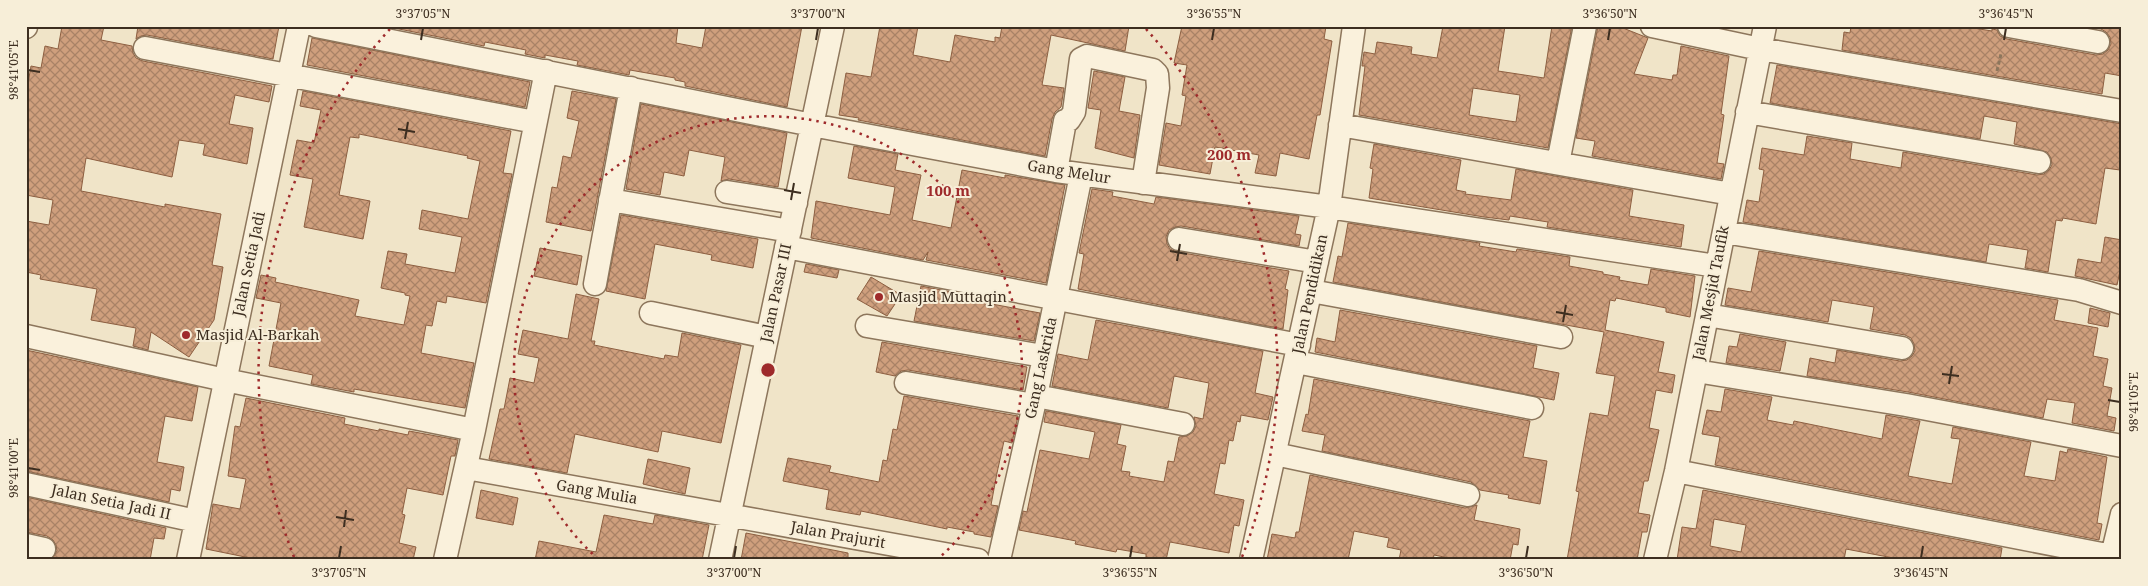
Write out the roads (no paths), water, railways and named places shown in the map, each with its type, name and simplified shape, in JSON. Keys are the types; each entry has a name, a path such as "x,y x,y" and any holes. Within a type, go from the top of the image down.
{"street":[{"name":"Jalan Setia Jadi","path":"188,560 299,26"},
{"name":"Gang Melur","path":"316,26 812,125 1056,171 1329,207 1717,266"},
{"name":"Jalan Pasar III","path":"720,560 833,26"},
{"name":"Jalan Pendidikan","path":"1251,560 1329,207 1354,26"},
{"path":"1558,163 1585,26"},
{"path":"1652,26 1760,49 2122,111"},
{"name":"Jalan Mesjid Taufik","path":"1655,560 1676,471 1764,26"},
{"path":"2009,26 2098,42"},
{"path":"145,48 535,122"},
{"path":"1056,171 1065,121 1069,120 1074,112 1081,60 1087,56 1153,70 1157,74 1158,88 1143,183"},
{"path":"445,560 474,430 546,71"},
{"path":"595,284 631,88"},
{"path":"1748,112 2040,162"},
{"path":"1340,125 1731,194"},
{"name":"Gang Laskrida","path":"999,560 1035,401 1081,175"},
{"path":"727,192 796,204"},
{"path":"610,200 1532,408"},
{"path":"1724,232 2079,290 2122,303"},
{"path":"1179,239 1317,262"},
{"path":"1311,291 1561,337"},
{"path":"651,313 767,337"},
{"path":"1707,315 1902,348"},
{"path":"867,326 1043,356"},
{"path":"26,336 225,380 474,430"},
{"path":"1696,371 1906,405 2122,446"},
{"path":"906,383 1183,424"},
{"path":"1275,454 1468,495"},
{"name":"Gang Mulia","path":"466,468 728,515"},
{"path":"1676,471 2111,558 2122,514"},
{"name":"Jalan Setia Jadi II","path":"26,484 196,521"},
{"name":"Jalan Prajurit","path":"728,515 978,560"}],"place":[{"name":"Masjid Muttaqin","path":"879,297"},
{"name":"Masjid Al-Barkah","path":"186,335"}]}
